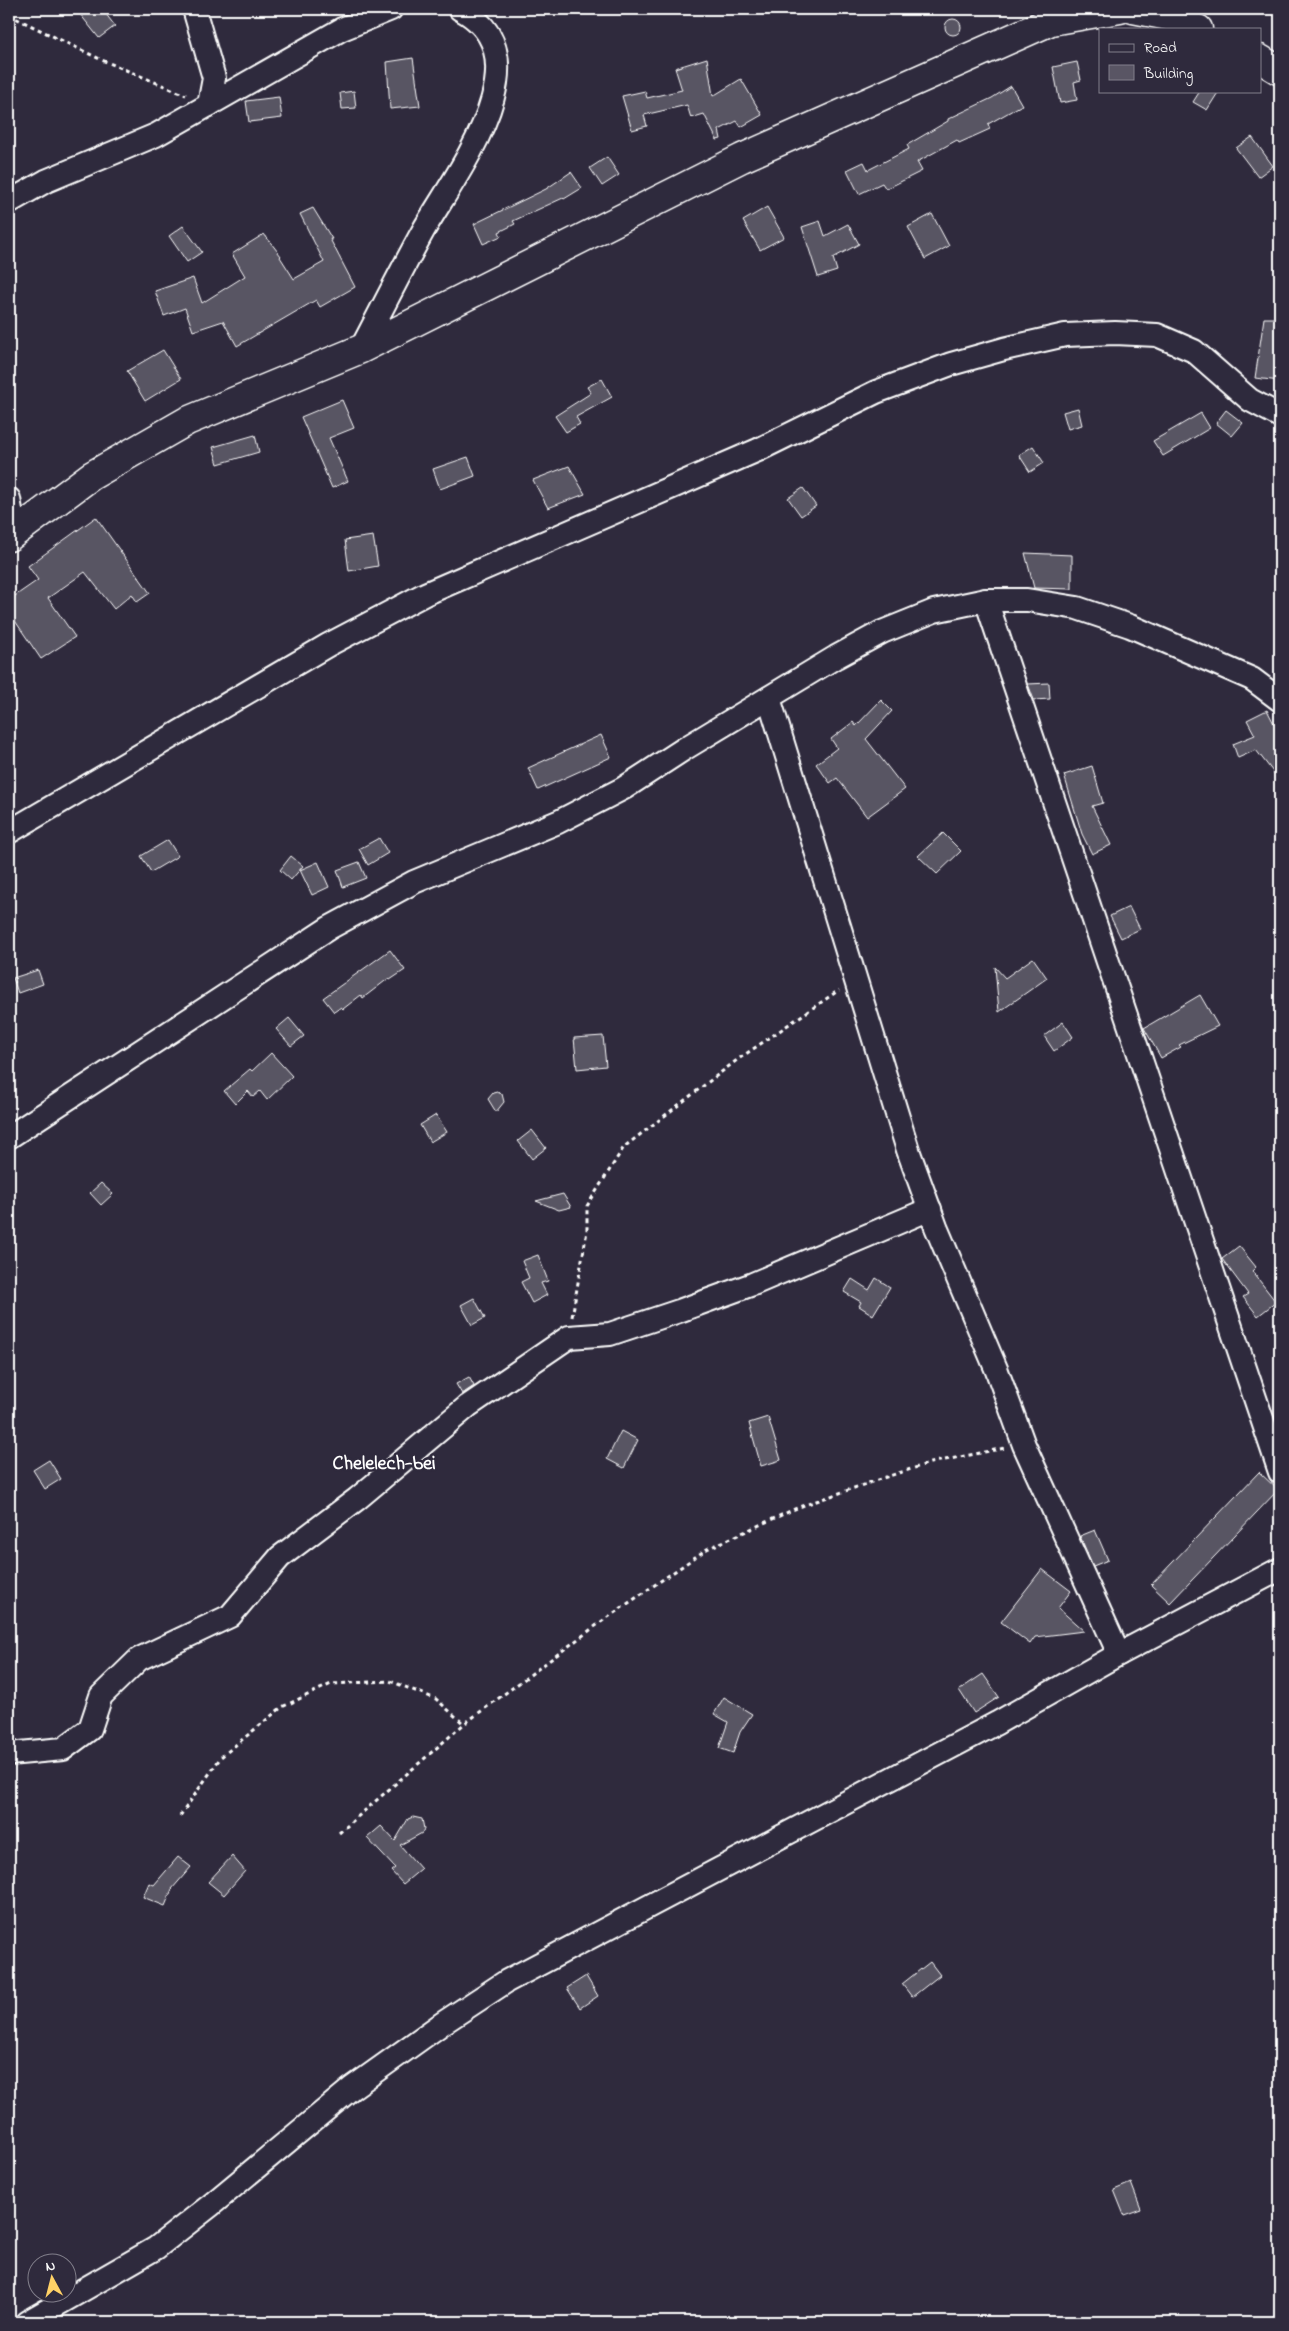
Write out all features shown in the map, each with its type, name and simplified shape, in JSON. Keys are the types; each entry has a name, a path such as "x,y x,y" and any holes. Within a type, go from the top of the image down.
{"main road":[{"path":"12,535 91,476 187,421 361,348 760,150 1051,21 1120,9"},
{"path":"1133,9 1168,16 1196,28"}],"street":[{"path":"194,9 214,78 209,105"},
{"path":"9,202 46,181 156,135 342,29 391,9"},
{"path":"361,348 423,231 479,138 494,94 498,60 487,32 460,9"},
{"path":"9,832 328,645 425,594 758,450 876,392 951,364 1065,335 1115,333 1157,335 1194,351 1250,400 1280,416"},
{"path":"9,499 12,535"},
{"path":"986,600 1280,1472"},
{"path":"9,1137 329,928 414,882 558,822 624,788 684,749 882,632 934,611 986,600 1027,600 1077,608 1130,626 1252,679 1280,700"},
{"path":"769,698 786,749 854,980 908,1150 930,1209 997,1372 1024,1445 1119,1654"},
{"path":"9,1754 63,1749 90,1728 101,1696 139,1660 230,1616 280,1557 357,1499 468,1406 569,1337 610,1334 688,1308 753,1284 930,1209"},
{"path":"27,2322 156,2248 352,2088 443,2023 507,1981 997,1723 1119,1654 1280,1570"}],"path":[{"path":"9,15 102,60 209,105"},
{"path":"569,1337 587,1231 587,1206 624,1147 737,1060 854,980"},
{"path":"339,1833 464,1724 600,1622 707,1549 799,1507 886,1477 930,1463 977,1452 1024,1445"},
{"path":"180,1816 221,1757 282,1707 331,1684 390,1681 436,1699 464,1724"}],"building":[{"path":"76,9 102,9 115,26 99,38"},
{"path":"953,19 961,27 953,35 945,27"},
{"path":"413,58 420,106 390,109 387,62"},
{"path":"707,58 713,96 741,79 762,115 741,127 737,121 719,130 721,139 717,140 704,114 691,118 687,105 644,115 647,126 632,130 622,96 645,91 647,98 682,90 675,68"},
{"path":"1077,62 1081,80 1074,82 1077,100 1060,103 1053,67"},
{"path":"1011,86 1022,105 988,124 990,129 959,143 957,140 917,162 922,171 886,189 882,183 859,194 847,170 864,162 868,170 909,149 907,145 948,121 948,119 992,98"},
{"path":"354,91 356,108 342,109 340,93"},
{"path":"1199,92 1218,92 1207,110 1193,102"},
{"path":"279,97 282,118 249,122 246,101"},
{"path":"1252,137 1273,166 1258,177 1236,148"},
{"path":"607,157 619,175 602,186 590,168"},
{"path":"571,172 582,188 564,199 513,221 515,224 499,232 501,236 483,244 474,224 546,189"},
{"path":"767,207 784,237 760,250 743,221"},
{"path":"313,208 332,239 330,239 355,287 320,307 316,300 237,346 223,321 193,331 185,308 164,316 155,291 193,278 202,303 245,276 232,254 264,234 281,256 294,279 324,262 300,214"},
{"path":"932,214 949,246 925,259 908,227"},
{"path":"820,221 825,236 848,224 859,244 833,258 837,271 818,277 802,227"},
{"path":"183,226 202,252 187,262 169,236"},
{"path":"1264,318 1280,318 1280,381 1255,378"},
{"path":"163,350 181,379 145,401 127,371"},
{"path":"602,379 612,397 576,417 580,424 566,432 555,416 591,393 587,387"},
{"path":"342,400 354,428 329,438 348,481 332,488 301,417"},
{"path":"1078,408 1082,425 1068,429 1063,412"},
{"path":"1226,410 1243,423 1232,436 1216,423"},
{"path":"1201,413 1210,428 1163,456 1153,441"},
{"path":"255,435 259,452 218,464 213,447"},
{"path":"1033,446 1044,463 1030,472 1019,455"},
{"path":"468,457 475,476 440,489 433,469"},
{"path":"569,466 585,494 548,508 533,480"},
{"path":"803,488 816,506 801,516 788,498"},
{"path":"96,517 150,593 137,602 132,594 114,609 85,572 48,598 75,637 41,659 9,612 9,600 38,580 28,566"},
{"path":"373,536 378,566 349,571 345,540"},
{"path":"1025,553 1072,555 1072,589 1034,588"},
{"path":"1049,683 1050,699 1034,700 1028,684"},
{"path":"881,700 892,711 866,739 905,789 867,817 837,778 830,783 816,764 837,748 831,739 853,722 856,726"},
{"path":"1267,710 1280,735 1280,781 1256,750 1238,758 1233,744 1255,735 1247,720"},
{"path":"601,735 611,757 538,790 528,768"},
{"path":"1092,766 1103,803 1092,806 1111,845 1092,854 1082,834 1064,775"},
{"path":"943,833 961,851 937,874 918,856"},
{"path":"379,838 388,853 368,865 359,849"},
{"path":"168,840 178,856 151,872 141,856"},
{"path":"291,856 303,866 291,880 280,870"},
{"path":"318,862 329,887 312,895 300,870"},
{"path":"359,862 366,878 343,887 337,870"},
{"path":"1129,907 1140,929 1121,938 1110,916"},
{"path":"390,950 405,970 390,980 389,978 363,998 361,995 343,1009 341,1007 334,1012 323,998"},
{"path":"1033,958 1047,978 999,1012 995,967 1005,978"},
{"path":"38,970 43,984 18,993 13,978"},
{"path":"1200,995 1218,1026 1179,1045 1181,1047 1161,1058 1144,1028"},
{"path":"289,1018 304,1036 291,1046 276,1029"},
{"path":"1063,1022 1073,1037 1054,1051 1044,1036"},
{"path":"603,1036 606,1066 577,1069 574,1038"},
{"path":"271,1053 292,1076 267,1100 260,1091 253,1097 248,1091 235,1104 224,1091 250,1069 252,1071"},
{"path":"493,1093 502,1094 504,1102 496,1112 488,1099"},
{"path":"436,1115 447,1132 430,1142 420,1125"},
{"path":"532,1130 546,1148 532,1159 518,1141"},
{"path":"101,1183 113,1194 101,1205 90,1193"},
{"path":"563,1194 571,1207 559,1210 536,1201"},
{"path":"1239,1246 1256,1267 1252,1271 1276,1302 1258,1316 1243,1297 1248,1294 1222,1259"},
{"path":"538,1255 548,1281 541,1283 547,1295 532,1303 521,1282 529,1278 522,1261"},
{"path":"876,1278 890,1287 873,1315 859,1306 861,1302 844,1292 852,1279 869,1290"},
{"path":"474,1298 485,1318 472,1325 461,1305"},
{"path":"469,1377 474,1386 462,1394 456,1384"},
{"path":"768,1417 781,1460 761,1466 749,1423"},
{"path":"621,1431 638,1440 624,1468 607,1459"},
{"path":"49,1460 61,1479 45,1489 33,1470"},
{"path":"1259,1472 1278,1490 1170,1603 1151,1585"},
{"path":"1095,1530 1108,1560 1093,1566 1080,1536"},
{"path":"1042,1569 1071,1591 1058,1608 1084,1631 1035,1637 1030,1644 1001,1622"},
{"path":"983,1674 999,1697 974,1713 959,1690"},
{"path":"724,1697 752,1714 740,1732 733,1753 719,1748 728,1722 714,1714"},
{"path":"413,1817 422,1819 424,1829 422,1833 400,1845 421,1869 403,1884 391,1871 395,1868 367,1838 381,1826 395,1841 408,1819"},
{"path":"232,1856 245,1871 224,1895 208,1882"},
{"path":"178,1857 191,1867 172,1889 165,1906 143,1897 149,1883 154,1885"},
{"path":"930,1962 940,1975 912,1997 902,1984"},
{"path":"586,1976 598,1996 580,2008 567,1988"},
{"path":"1131,2183 1141,2209 1124,2215 1114,2190"}],"district":[{"name":"Chelelech-bei","path":"384,1462"}]}
